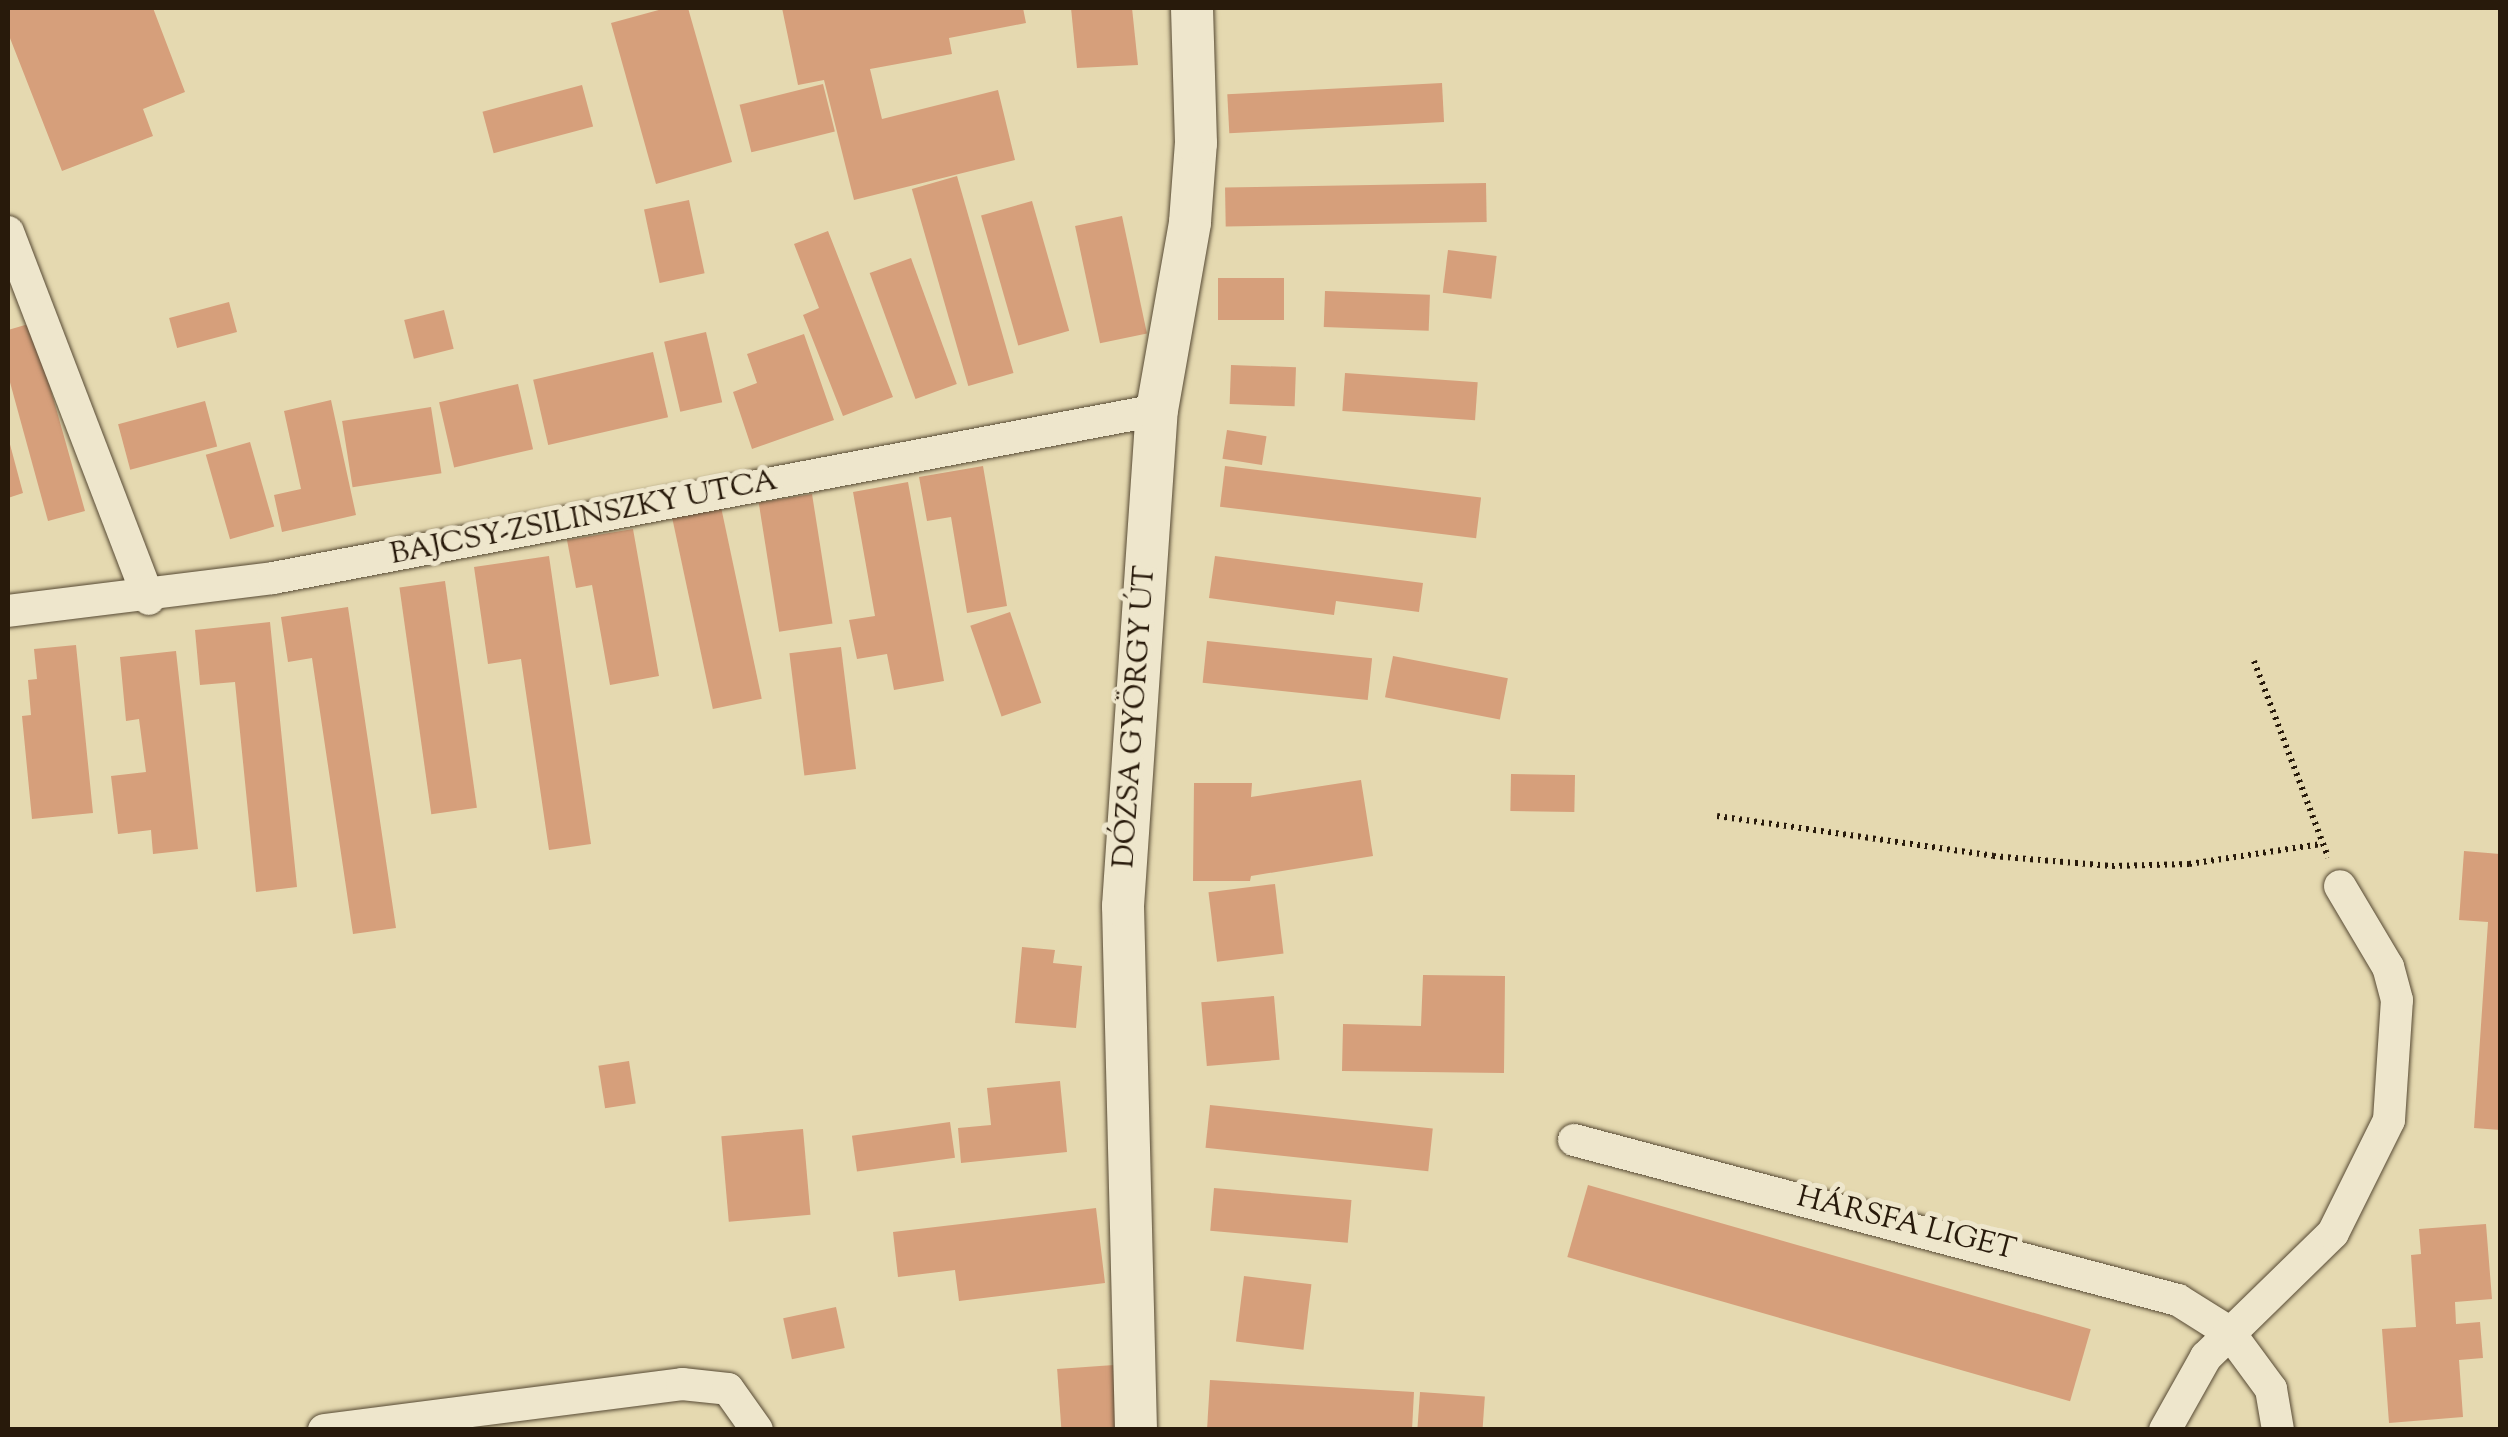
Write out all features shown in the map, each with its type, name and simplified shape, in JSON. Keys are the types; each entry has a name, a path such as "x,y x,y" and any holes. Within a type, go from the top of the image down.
{"street":[{"name":"DÓZSA GYÖRGY ÚT","path":"1136,1430 1123,906 1157,410 1192,202 1192,8"},
{"path":"8,232 149,598"},
{"name":"BAJCSY-ZSILINSZKY UTCA","path":"8,611 149,598 1157,410"},
{"path":"2165,1430 2186,1386 2229,1332 2273,1298 2333,1233 2388,1120 2397,1000 2388,967 2340,886"},
{"name":"HÁRSFA LIGET","path":"1574,1140 2144,1286 2229,1332 2271,1388 2278,1430"},
{"path":"324,1430 682,1384 728,1389 758,1430"}],"path":[{"path":"2254,661 2340,886"},
{"path":"1717,816 1992,856 2112,866 2188,864 2322,844"}],"building":[{"path":"8,8 153,8 185,92 143,109 153,136 62,171 8,33"},
{"path":"666,8 688,8 732,162 656,184 611,23"},
{"path":"782,8 1023,8 1026,23 949,38 952,54 870,69 882,119 998,90 1015,160 854,200 824,80 798,85"},
{"path":"1071,8 1132,8 1138,65 1077,68"},
{"path":"1442,83 1444,122 1229,133 1227,94"},
{"path":"823,84 835,132 751,152 740,105"},
{"path":"582,85 593,127 494,153 483,112"},
{"path":"957,176 1014,373 968,386 912,189"},
{"path":"1486,183 1487,222 1226,227 1225,188"},
{"path":"689,200 705,273 660,283 644,210"},
{"path":"1032,201 1069,331 1018,345 981,216"},
{"path":"1122,216 1147,333 1100,343 1075,226"},
{"path":"828,231 893,397 843,416 803,315 819,308 794,244"},
{"path":"1448,250 1497,256 1491,299 1443,293"},
{"path":"911,258 957,384 915,399 870,273"},
{"path":"1218,278 1284,278 1284,320 1218,320"},
{"path":"1325,291 1430,295 1429,331 1324,327"},
{"path":"229,302 237,332 177,348 169,318"},
{"path":"444,310 454,349 414,359 404,320"},
{"path":"32,323 85,511 48,521 8,375 8,330"},
{"path":"706,332 722,402 680,412 664,342"},
{"path":"804,334 834,420 752,449 733,392 757,383 747,354"},
{"path":"653,352 668,417 548,445 533,380"},
{"path":"1231,365 1296,367 1295,406 1230,404"},
{"path":"1345,373 1478,382 1475,420 1342,411"},
{"path":"518,384 533,449 454,468 439,402"},
{"path":"331,400 356,515 282,532 274,495 301,489 284,411"},
{"path":"205,401 217,446 130,470 118,424"},
{"path":"431,407 441,473 353,487 342,421"},
{"path":"1227,430 1267,436 1262,465 1222,459"},
{"path":"8,437 23,493 8,498"},
{"path":"250,442 274,527 230,539 206,455"},
{"path":"983,466 1007,606 967,613 951,517 927,521 919,477"},
{"path":"1225,466 1481,497 1476,538 1220,507"},
{"path":"908,482 944,681 894,690 887,654 857,659 849,620 875,616 853,492"},
{"path":"812,494 832,623 779,632 759,502"},
{"path":"721,507 762,699 713,709 672,517"},
{"path":"633,529 659,676 610,685 592,585 576,588 567,540"},
{"path":"549,556 591,844 549,850 521,659 488,664 474,567"},
{"path":"1215,556 1423,583 1419,612 1336,601 1334,615 1209,598"},
{"path":"445,581 477,808 431,814 399,587"},
{"path":"348,607 396,928 353,934 312,658 288,662 281,617"},
{"path":"1010,612 1041,703 1002,716 970,626"},
{"path":"270,622 297,887 256,892 235,682 200,685 195,630"},
{"path":"1207,641 1372,658 1368,700 1203,683"},
{"path":"76,645 93,813 32,819 22,716 31,715 28,680 37,679 34,649"},
{"path":"841,647 856,769 804,775 789,653"},
{"path":"176,651 198,849 153,854 151,830 118,834 111,776 146,772 139,719 126,721 120,657"},
{"path":"1393,656 1508,678 1500,720 1385,697"},
{"path":"1511,774 1575,775 1574,812 1510,811"},
{"path":"1361,780 1373,856 1251,876 1250,881 1193,881 1194,783 1252,783 1251,797"},
{"path":"2464,851 2500,854 2500,1130 2474,1128 2488,922 2459,920"},
{"path":"1275,884 1284,953 1217,962 1208,892"},
{"path":"1022,947 1055,950 1053,963 1082,966 1076,1028 1015,1023"},
{"path":"1423,975 1505,976 1504,1073 1342,1071 1343,1024 1421,1026"},
{"path":"1274,996 1280,1060 1207,1066 1201,1002"},
{"path":"629,1061 636,1103 605,1108 598,1066"},
{"path":"1060,1081 1067,1152 961,1163 958,1128 991,1125 987,1088"},
{"path":"1210,1105 1433,1128 1428,1171 1206,1148"},
{"path":"950,1122 955,1158 857,1171 852,1136"},
{"path":"803,1129 810,1215 729,1222 721,1136"},
{"path":"1588,1185 2091,1329 2070,1401 1567,1257"},
{"path":"1214,1188 1351,1200 1348,1243 1210,1231"},
{"path":"1096,1208 1105,1283 959,1301 955,1270 898,1277 893,1232"},
{"path":"2486,1224 2492,1299 2455,1302 2456,1324 2480,1322 2483,1358 2459,1360 2463,1417 2389,1423 2382,1329 2416,1327 2411,1255 2421,1254 2419,1229"},
{"path":"1244,1276 1311,1284 1303,1350 1236,1342"},
{"path":"836,1307 845,1348 792,1359 783,1318"},
{"path":"1114,1365 1119,1430 1061,1430 1057,1369"},
{"path":"1210,1380 1414,1392 1412,1430 1207,1430"},
{"path":"1420,1392 1485,1397 1483,1430 1417,1430"}]}
